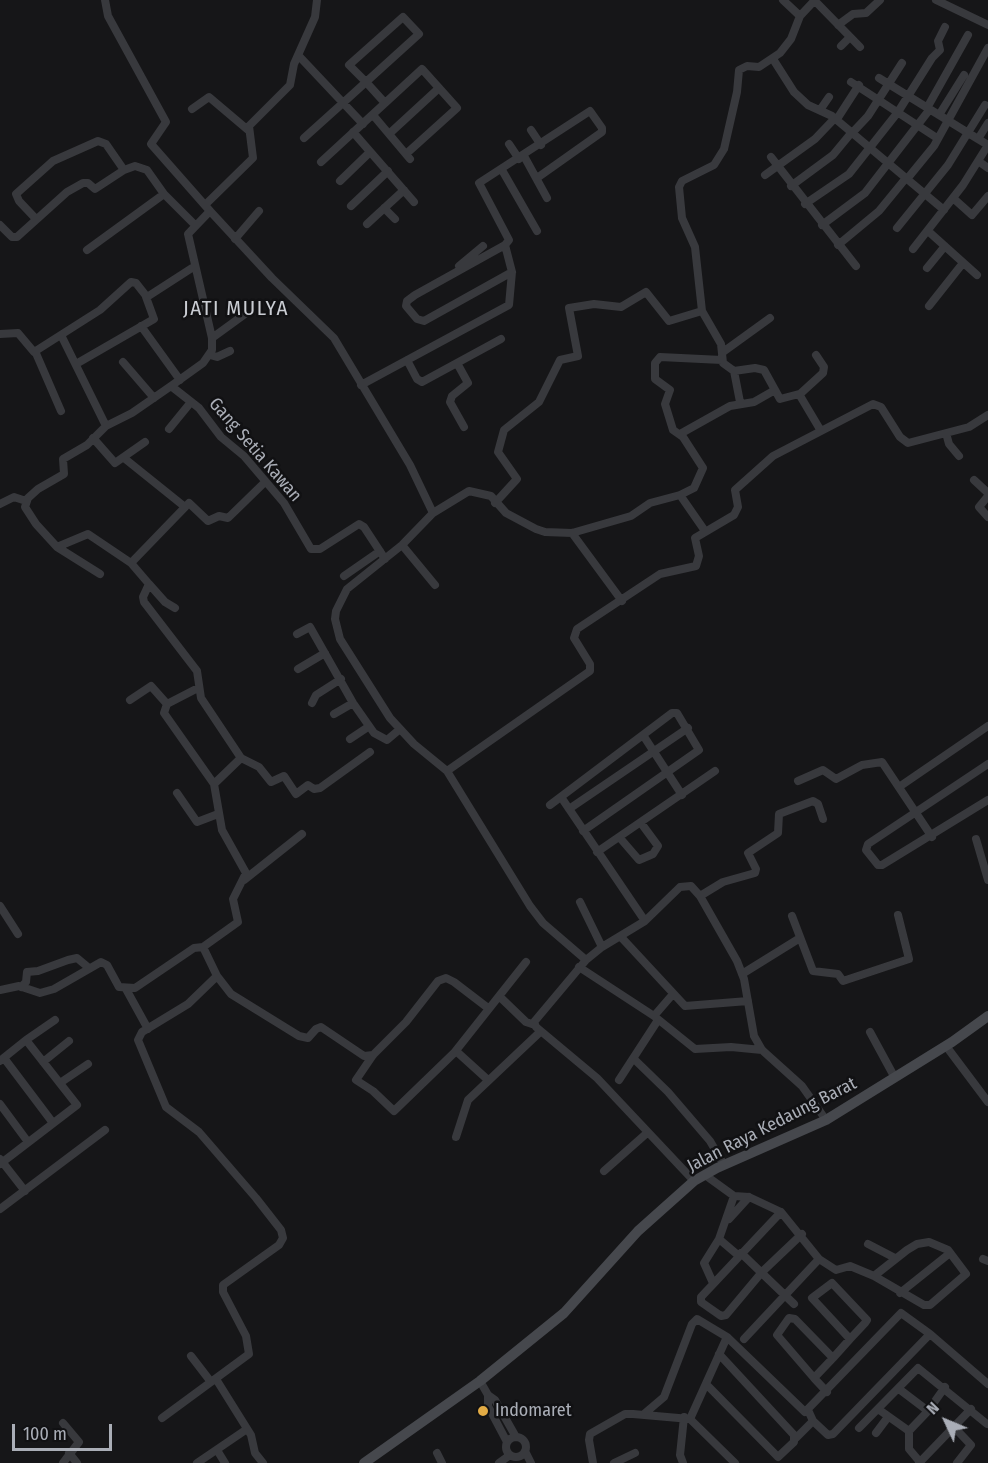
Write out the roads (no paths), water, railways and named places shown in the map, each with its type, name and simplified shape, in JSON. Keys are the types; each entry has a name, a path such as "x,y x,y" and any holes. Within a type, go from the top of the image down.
{"street":[{"path":"105,0 108,16 166,122 151,144 235,239 283,289 323,325 344,354 411,465 433,513"},
{"path":"248,130 252,122 290,85 298,55 315,17 317,0"},
{"path":"783,0 800,16"},
{"path":"816,355 824,371 800,394 781,399 764,370 755,368 734,371 727,368 702,311 695,247 682,218 679,185 717,162 731,120 739,70 747,66 759,68 773,59 791,39 800,16 815,0 860,47"},
{"path":"838,25 853,14 866,13 880,0"},
{"path":"936,0 949,3 988,26"},
{"path":"304,138 344,102 366,82 419,34 403,17 349,65 366,82 384,103"},
{"path":"806,204 849,174 898,112 932,58 940,50 938,40 945,27"},
{"path":"822,225 865,193 919,126 968,35"},
{"path":"841,46 850,37"},
{"path":"838,245 879,211 907,178 937,138 988,48"},
{"path":"298,55 363,124"},
{"path":"773,59 794,92 808,105 836,119 853,132 944,210"},
{"path":"791,186 833,155 879,99 902,63"},
{"path":"321,162 384,103 422,69 457,108 408,156 372,115"},
{"path":"939,115 964,75"},
{"path":"879,78 988,145 953,198 913,249"},
{"path":"765,175 815,139 836,119 855,83 937,138"},
{"path":"389,134 439,88"},
{"path":"26,501 38,489 64,474 63,459 85,446 106,426 132,414 180,380 210,355 212,338 188,234 207,208 253,158 254,151 248,130 209,97 192,109"},
{"path":"820,110 829,97"},
{"path":"897,228 948,165 985,105"},
{"path":"512,272 424,321 417,319 405,303 509,242 479,185 541,145 587,111 602,128 602,132 537,178"},
{"path":"978,139 988,123"},
{"path":"531,130 541,145"},
{"path":"353,132 414,202"},
{"path":"36,219 16,194 53,161 99,141 106,144 124,170"},
{"path":"509,144 537,178 547,198"},
{"path":"340,181 370,152"},
{"path":"771,157 791,186 856,266"},
{"path":"978,161 988,168"},
{"path":"0,225 14,238 75,188 88,183 95,189 124,170 135,166 147,170 164,194 195,225"},
{"path":"502,170 537,231"},
{"path":"351,206 388,171"},
{"path":"367,224 404,190"},
{"path":"87,250 164,194"},
{"path":"953,198 972,214 988,196"},
{"path":"384,207 395,219"},
{"path":"235,239 259,211"},
{"path":"928,231 977,275"},
{"path":"478,236 488,254"},
{"path":"361,385 509,305 512,272 505,244"},
{"path":"444,279 483,246"},
{"path":"927,268 945,246"},
{"path":"929,306 963,262"},
{"path":"146,297 195,266"},
{"path":"0,334 17,332 31,351 35,351 100,310 131,282 136,284 146,297 154,318 76,364"},
{"path":"495,503 517,479 498,452 504,430 539,402 560,360 578,356 569,314 570,307 603,304 621,307 646,292 668,321 702,311"},
{"path":"212,338 245,314"},
{"path":"586,960 537,914 447,771 400,729 378,704 340,639 335,619 347,589 402,545 433,513 469,491 491,496 506,513 545,532 572,533 631,516 650,503 680,495 698,485 704,469 680,434 673,430 665,404 669,389 653,376 656,360 660,357 723,356 770,318"},
{"path":"141,326 180,380"},
{"path":"61,335 106,426"},
{"path":"407,360 420,382 501,339"},
{"path":"35,351 61,411"},
{"path":"210,355 217,357 230,351"},
{"path":"123,362 154,398"},
{"path":"457,363 468,383 452,396 450,402 464,427"},
{"path":"734,371 740,402"},
{"name":"Gang Setia Kawan","path":"171,386 207,417 221,437 244,456 284,503 311,549 320,549 357,525 364,527"},
{"path":"680,434 740,402 757,401 775,390"},
{"path":"800,394 821,431"},
{"path":"170,429 191,402"},
{"path":"447,771 589,673 591,666 574,639 575,632 664,572 696,566 699,556 694,540 736,513 738,507 734,492 737,486 773,456 873,404 881,407 903,441 913,442 969,427 988,415"},
{"path":"946,433 949,444 960,456"},
{"path":"93,438 114,463 145,442"},
{"path":"124,458 185,507"},
{"path":"974,480 988,494 978,507 988,517"},
{"path":"131,562 191,503 208,520 219,516 228,518 265,482"},
{"path":"680,495 705,531"},
{"path":"0,504 14,497 26,501"},
{"path":"26,501 28,512 36,524 57,547 100,574"},
{"path":"327,550 364,527 385,559"},
{"path":"572,533 622,601"},
{"path":"57,547 88,534 131,562 169,606 175,608"},
{"path":"402,545 435,585"},
{"path":"344,576 380,551"},
{"path":"149,584 143,597 144,602 197,671 201,698 241,758 259,767 271,782 284,776 296,794 308,785 315,789 320,788 370,752"},
{"path":"297,634 310,627 368,727 387,741 400,729"},
{"path":"298,669 325,653"},
{"path":"312,703 316,695 341,679"},
{"path":"130,700 153,686 167,704"},
{"path":"0,990 21,987 40,993 103,962 119,987 126,989 141,986 194,948 202,947 238,922 233,902 245,870 230,849 218,814 214,784 164,713 167,704 198,688"},
{"path":"334,714 353,703"},
{"path":"550,805 676,712 688,728 699,750 583,831"},
{"path":"899,787 988,726"},
{"path":"350,739 368,727"},
{"path":"569,809 688,728"},
{"path":"643,735 682,795"},
{"path":"214,784 241,758"},
{"path":"798,781 823,770 836,779 862,765 882,762 932,837"},
{"path":"988,764 868,844 866,850 880,866 932,837 988,800"},
{"path":"597,852 715,771"},
{"path":"177,793 197,822 218,814"},
{"path":"561,796 645,921"},
{"path":"700,896 723,882 755,873 756,869 748,853 778,833 779,814 813,801 818,804 823,819"},
{"path":"620,838 636,859 643,860 651,856 658,846 641,823"},
{"path":"243,880 302,834"},
{"path":"976,839 988,880"},
{"path":"538,1029 534,1022 586,960 602,946 645,921 680,887 691,886 700,896 742,974 754,1036 762,1050 802,1086 826,1120"},
{"path":"580,902 602,946"},
{"path":"0,906 18,934"},
{"path":"792,916 813,971 838,974 843,981 909,959 898,915"},
{"path":"621,937 685,1006 748,1001"},
{"path":"742,974 800,938"},
{"path":"202,947 217,976 231,994 299,1036 307,1039 317,1028 321,1027 364,1056 374,1055"},
{"path":"21,987 26,982 27,972 38,971 68,960 77,958 89,968"},
{"path":"488,1008 454,982 446,978 438,981 406,1022 374,1055 356,1080 373,1091 394,1112 456,1051 526,962"},
{"path":"579,967 656,1018 695,1049 731,1047 762,1050"},
{"path":"162,1418 250,1352 246,1336 223,1292 223,1285 279,1245 283,1235 256,1198 199,1132 166,1107 138,1044 140,1034 188,1004 217,976"},
{"path":"126,989 148,1029"},
{"path":"619,1080 673,994"},
{"path":"500,996 526,1022 538,1029 597,1078 694,1181"},
{"name":"Jalan Raya Kedaung Barat","path":"364,1463 480,1381 564,1313 638,1231 694,1181 720,1166 826,1120 946,1046 988,1016"},
{"path":"53,1123 2,1060 55,1020"},
{"path":"456,1137 468,1100 538,1029"},
{"path":"870,1032 895,1078"},
{"path":"25,1191 1,1161 77,1105 26,1040"},
{"path":"43,1062 69,1041"},
{"path":"946,1046 988,1102"},
{"path":"456,1051 488,1080"},
{"path":"634,1059 675,1101 710,1142 720,1166 721,1186"},
{"path":"60,1083 88,1064"},
{"path":"0,1104 28,1142"},
{"path":"0,1209 105,1130"},
{"path":"604,1171 647,1133"},
{"path":"705,1175 734,1196 749,1197 781,1212 802,1234 819,1259 837,1270 850,1266 874,1276 924,1305 930,1305 966,1274 950,1253 929,1242 917,1244 895,1258 874,1276"},
{"path":"713,1283 704,1263 719,1239 734,1196"},
{"path":"726,1222 749,1197"},
{"path":"781,1212 713,1283 700,1300 724,1316 762,1272 802,1234"},
{"path":"719,1239 762,1272 795,1304"},
{"path":"868,1244 895,1258"},
{"path":"900,1293 950,1253"},
{"path":"744,1339 819,1259"},
{"path":"814,1378 865,1323 866,1318 832,1283 825,1286 812,1298 812,1301 850,1339"},
{"path":"638,1414 664,1397 692,1324 697,1319 727,1337 799,1409 805,1412 827,1392 901,1313 930,1334 988,1384"},
{"path":"827,1392 777,1335 789,1318 795,1319 833,1358"},
{"path":"808,1410 813,1421 828,1435 833,1434 930,1334"},
{"path":"682,1462 687,1418 706,1384 727,1337"},
{"path":"719,1354 796,1438"},
{"path":"191,1356 214,1380 247,1429 255,1453 263,1463"},
{"path":"859,1428 918,1368 971,1408 987,1424"},
{"path":"480,1381 488,1395 489,1406 507,1442 507,1449 514,1458"},
{"path":"706,1384 781,1460 796,1438 813,1421"},
{"path":"945,1388 909,1431 909,1449 920,1462 971,1408"},
{"path":"899,1389 928,1411"},
{"path":"488,1395 495,1400 516,1437 524,1441 525,1451 531,1463"},
{"path":"878,1409 909,1431"},
{"path":"593,1463 588,1440 590,1434 625,1414 687,1418 735,1463"},
{"path":"876,1433 888,1417"},
{"path":"63,1423 79,1443 63,1463"},
{"path":"953,1426 971,1445 957,1463"},
{"path":"197,1463 247,1429"},
{"path":"507,1442 516,1437"},
{"path":"217,1450 225,1463"},
{"path":"500,1463 525,1451"},
{"path":"69,1453 76,1463"},
{"path":"614,1463 635,1453"},
{"path":"437,1454 442,1463"}],"place":[{"name":"Indomaret","path":"483,1411"}],"district":[{"name":"JATI MULYA","path":"236,309"}]}
